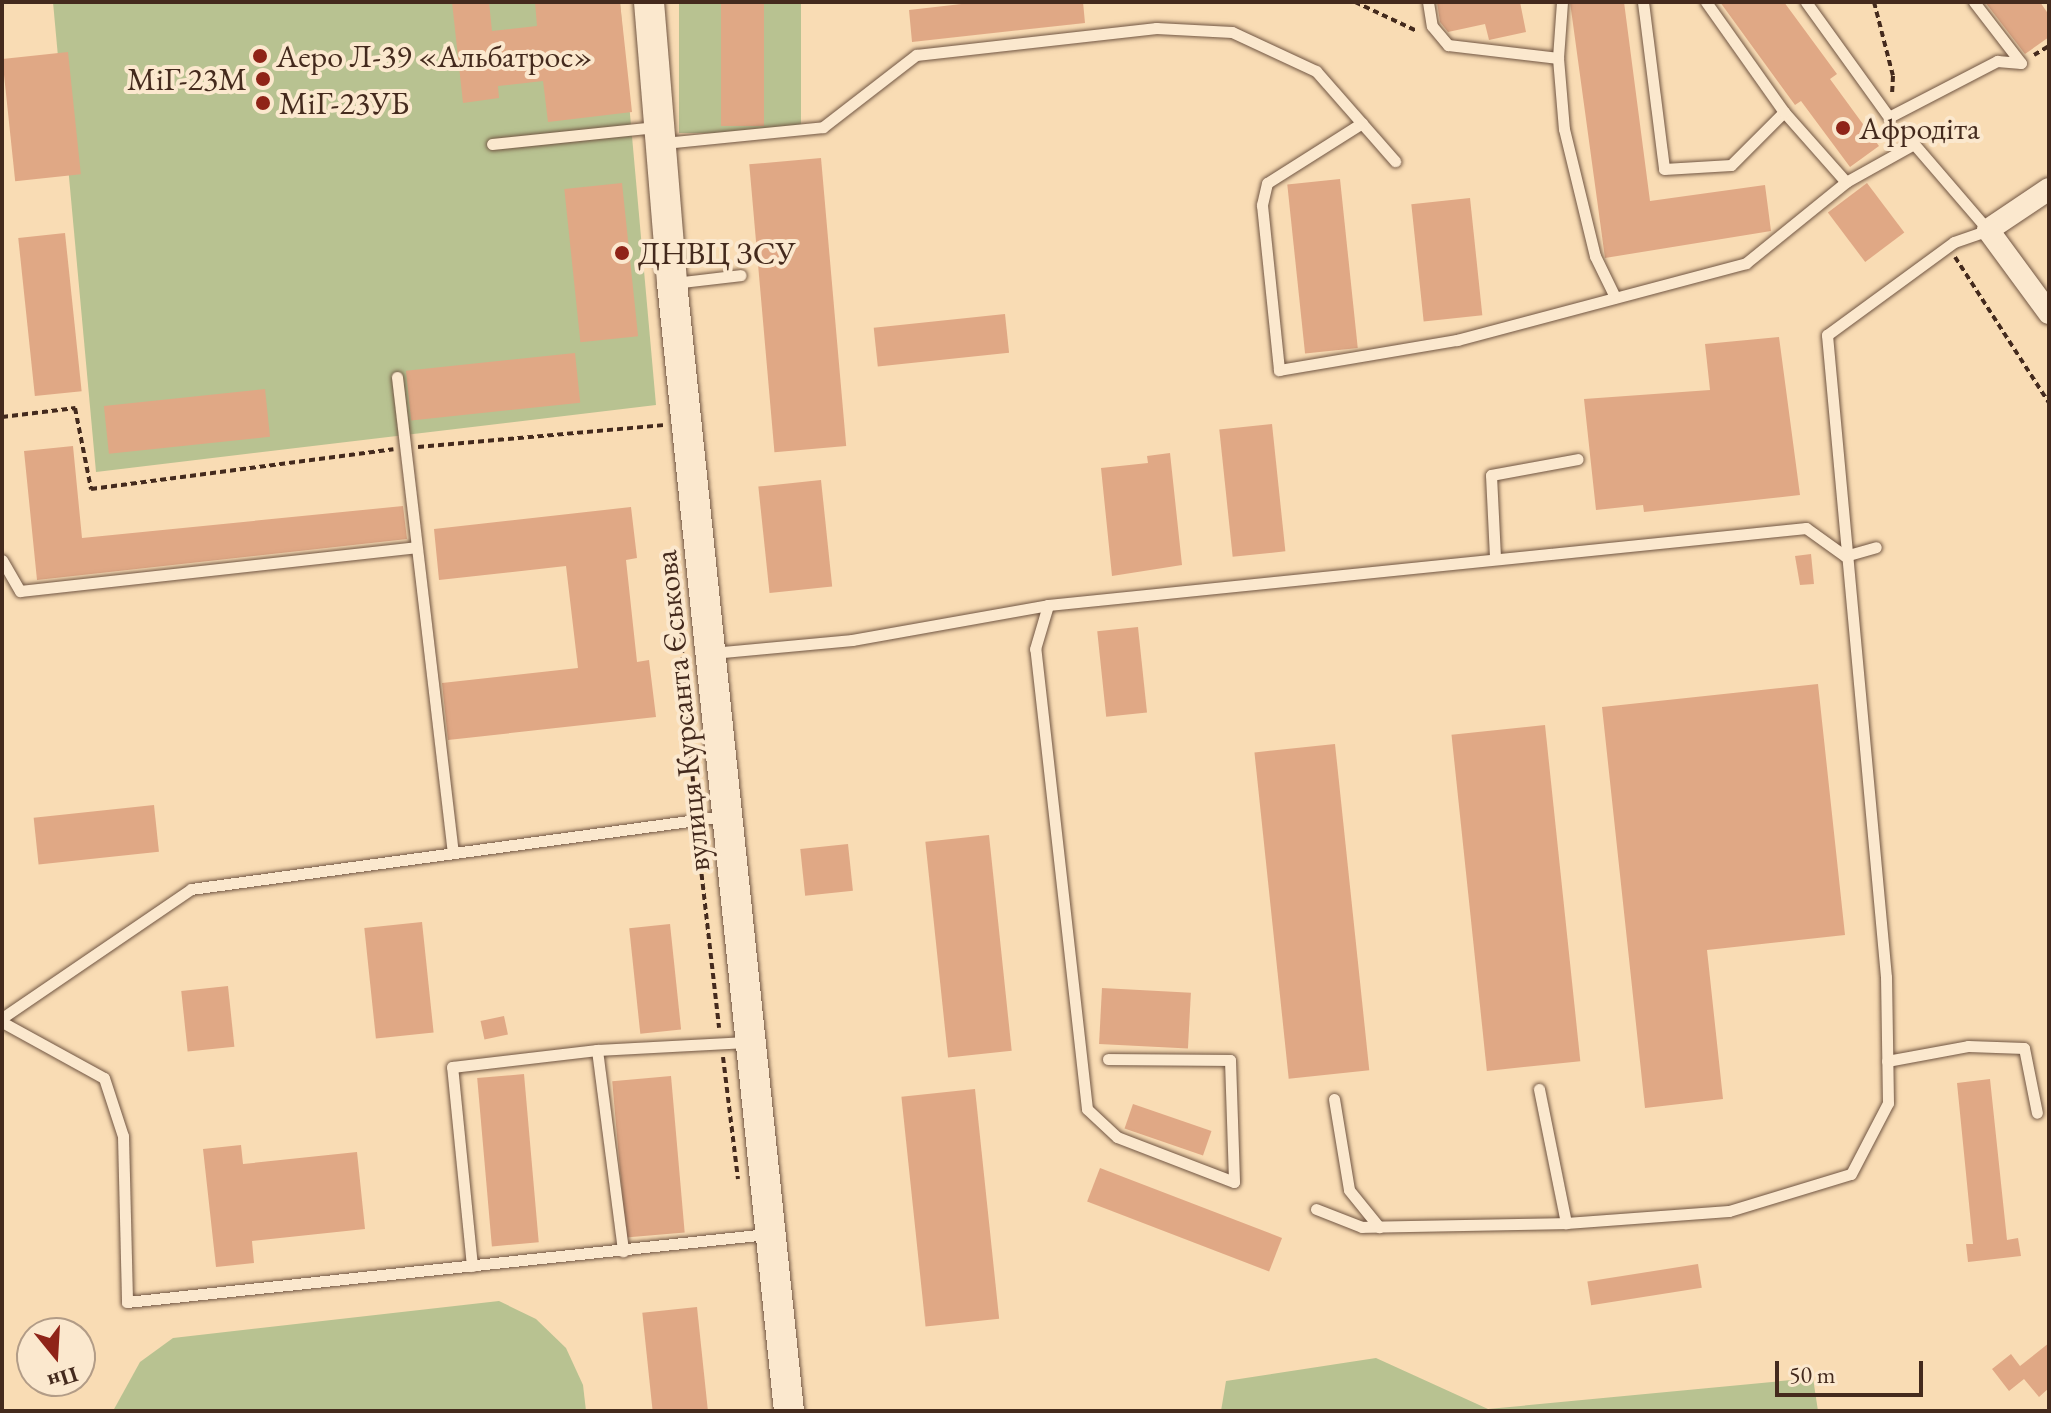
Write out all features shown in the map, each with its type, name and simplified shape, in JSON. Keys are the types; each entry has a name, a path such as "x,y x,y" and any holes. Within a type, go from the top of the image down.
{"street":[{"name":"вулиця Курсанта Єськова","path":"649,2 672,283 730,816 789,1411"},
{"path":"2049,189 1988,230 2049,313"}],"lane":[{"path":"1428,2 1432,26 1448,45 1558,58"},
{"path":"1562,2 1558,58 1564,129 1595,256 1615,297"},
{"path":"1643,2 1664,169 1731,165 1784,112"},
{"path":"1706,2 1784,112 1846,182"},
{"path":"1806,2 1889,117 1997,61 2021,63 1974,2"},
{"path":"492,144 823,127 916,55 1156,28 1232,32 1316,71 1395,161"},
{"path":"1316,1209 1362,1227 1566,1223 1729,1211 1851,1174 1888,1103 1886,977 1827,335 1948,247 1988,230 1914,144 1846,182 1746,263 1457,340 1279,370 1262,205 1267,183 1362,123"},
{"path":"672,283 741,275"},
{"path":"397,377 453,853"},
{"path":"1495,557 1491,475 1578,459"},
{"path":"711,653 852,640 1048,605 1495,557 1806,528 1845,556"},
{"path":"2,560 20,591 416,547"},
{"path":"1845,556 1876,547"},
{"path":"1048,605 1035,649 1087,1109 1117,1137 1234,1182 1230,1060 1108,1059"},
{"path":"730,816 191,889 2,1020 104,1078 123,1136 127,1302 772,1233"},
{"path":"472,1266 452,1067 597,1050 752,1041"},
{"path":"1887,1061 1968,1046 2024,1048 2037,1113"},
{"path":"597,1050 623,1251"},
{"path":"1539,1089 1566,1223"},
{"path":"1334,1099 1349,1190 1379,1227"}],"path":[{"path":"1355,2 1448,45"},
{"path":"1874,2 1893,76 1889,117"},
{"path":"1948,247 2049,403"},
{"path":"2,417 75,408 91,489 405,448 663,425"}],"green space":[{"path":"53,2 620,2 656,405 96,472"},
{"path":"679,2 801,2 801,133 679,133"},
{"path":"499,1301 536,1319 566,1348 583,1385 586,1411 113,1411 140,1362 173,1338"},
{"path":"1376,1358 1488,1409 1813,1378 1818,1411 1221,1411 1226,1381"}],"building":[{"path":"452,2 489,2 492,31 537,26 535,2 620,2 632,112 548,122 543,81 498,86 499,98 463,103"},
{"path":"721,2 764,2 764,126 721,126"},
{"path":"979,2 1083,2 1085,23 912,42 909,10"},
{"path":"1437,2 1520,2 1526,32 1489,40 1485,24 1448,32 1440,22"},
{"path":"1570,2 1624,2 1650,201 1765,185 1771,231 1605,258"},
{"path":"1720,2 1784,2 1837,74 1830,79 1879,146 1850,167 1801,101 1795,105"},
{"path":"1985,2 2040,2 2049,15 2049,37 2025,54"},
{"path":"68,52 81,174 15,181 2,59"},
{"path":"821,158 846,446 774,452 749,164"},
{"path":"1340,179 1358,348 1305,354 1287,185"},
{"path":"622,183 638,336 580,342 564,189"},
{"path":"1867,183 1904,233 1865,262 1828,212"},
{"path":"1470,198 1482,315 1424,322 1411,204"},
{"path":"65,233 82,391 35,396 18,238"},
{"path":"1005,314 1009,353 878,367 874,328"},
{"path":"1779,337 1800,495 1644,512 1643,505 1596,510 1584,399 1710,390 1705,344"},
{"path":"575,353 580,403 411,420 406,371"},
{"path":"265,389 270,437 109,454 104,406"},
{"path":"1272,424 1285,551 1233,557 1219,430"},
{"path":"73,446 82,538 403,506 407,539 37,580 24,451"},
{"path":"1170,453 1182,565 1112,576 1101,468 1148,463 1147,456"},
{"path":"821,480 832,586 770,593 758,487"},
{"path":"631,507 637,558 626,560 637,662 649,660 656,717 448,740 442,683 578,668 566,566 439,580 434,529"},
{"path":"1811,554 1814,584 1800,585 1795,556"},
{"path":"1138,627 1147,713 1106,717 1097,631"},
{"path":"1818,684 1845,935 1707,950 1723,1099 1645,1108 1602,707"},
{"path":"1545,725 1580,1061 1487,1071 1452,735"},
{"path":"1335,744 1369,1070 1289,1079 1254,752"},
{"path":"154,805 159,852 39,864 34,818"},
{"path":"989,835 1012,1051 948,1058 925,842"},
{"path":"848,844 853,891 805,896 800,849"},
{"path":"422,922 434,1032 376,1038 364,928"},
{"path":"670,924 681,1029 640,1034 629,928"},
{"path":"228,986 234,1047 188,1052 181,991"},
{"path":"1102,988 1191,993 1188,1049 1099,1044"},
{"path":"504,1016 508,1035 484,1040 481,1021"},
{"path":"524,1074 539,1242 492,1246 477,1078"},
{"path":"671,1076 685,1232 626,1238 612,1081"},
{"path":"1990,1079 2007,1240 2018,1238 2021,1256 1968,1262 1966,1244 1973,1244 1957,1083"},
{"path":"975,1089 999,1319 926,1326 901,1097"},
{"path":"1133,1104 1211,1131 1203,1156 1125,1129"},
{"path":"241,1145 243,1164 357,1152 365,1229 252,1241 254,1263 216,1267 203,1149"},
{"path":"1100,1168 1282,1238 1269,1271 1087,1202"},
{"path":"1698,1264 1702,1288 1591,1305 1587,1282"},
{"path":"697,1307 708,1411 653,1411 642,1313"},
{"path":"2049,1343 2049,1388 2039,1397 2024,1379 2009,1391 1992,1369 2011,1354 2020,1366"}],"place":[{"name":"Аеро Л-39 «Альбатрос»","path":"260,56"},
{"name":"МіГ-23М","path":"263,79"},
{"name":"МіГ-23УБ","path":"263,103"},
{"name":"Афродіта","path":"1843,128"},
{"name":"ДНВЦ ЗСУ","path":"622,253"}]}
